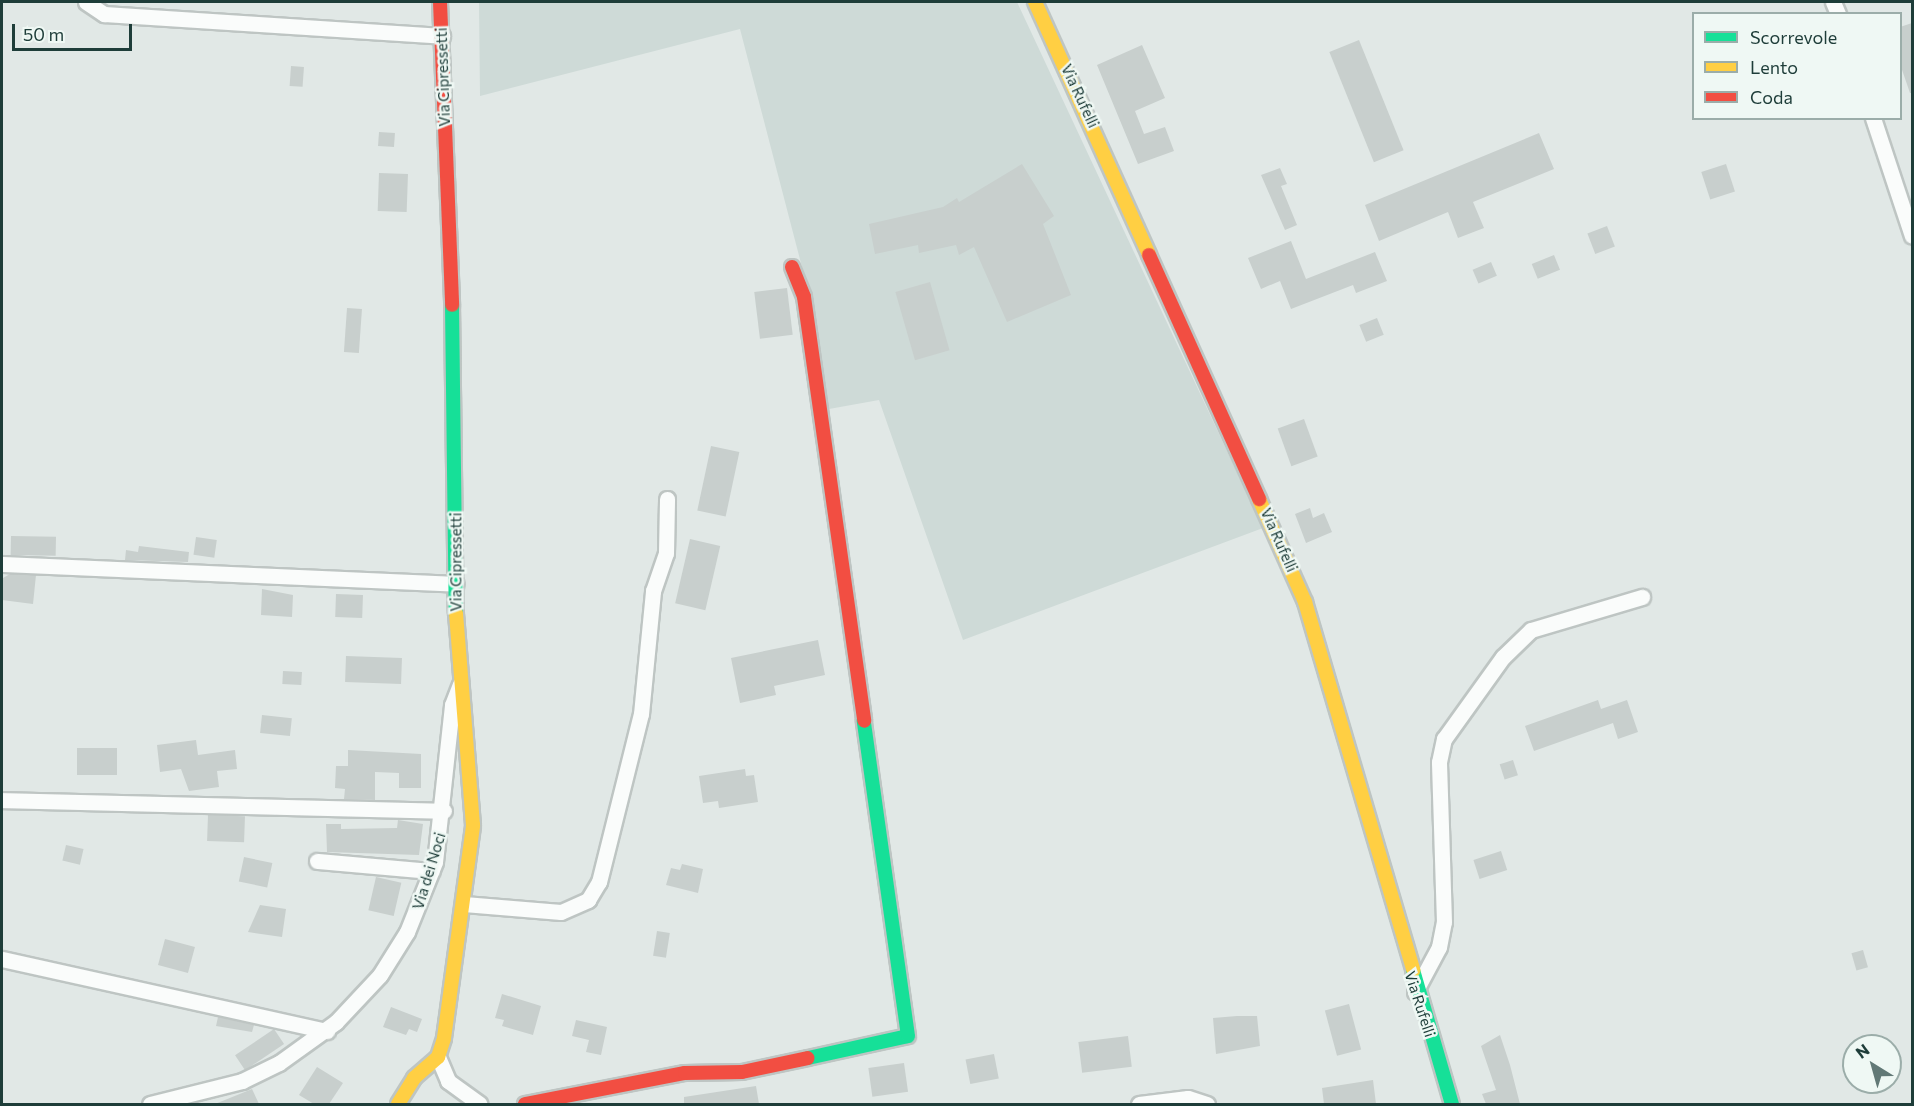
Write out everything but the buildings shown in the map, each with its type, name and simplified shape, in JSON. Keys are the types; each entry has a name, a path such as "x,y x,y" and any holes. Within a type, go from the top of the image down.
{"street":[{"path":"86,2 104,14 442,36"},
{"name":"Via Cipressetti","path":"438,1057 464,904 474,801 461,682 456,584 453,307 440,2"},
{"name":"Via Rufelli","path":"1035,2 1305,602 1415,992 1452,1104"},
{"path":"1874,120 1912,236"},
{"path":"525,1104 685,1072 742,1072 909,1036 804,297 792,267"},
{"path":"464,904 561,912 588,900 599,882 641,714 653,591 666,553 667,499"},
{"path":"2,564 456,584"},
{"path":"1415,992 1439,947 1444,922 1439,762 1444,739 1503,657 1531,630 1642,597"},
{"name":"Via dei Noci","path":"150,1104 242,1081 327,1030 389,962 432,871 444,811 452,705 461,682"},
{"path":"2,800 444,811"},
{"path":"317,861 432,871"},
{"path":"2,959 327,1030"},
{"path":"398,1104 414,1078 438,1057 448,1081 480,1104"},
{"path":"1139,1104 1188,1098 1207,1104"}],"shaded area":[{"path":"479,2 1017,2 1263,528 963,640 879,400 829,409 809,294 740,29 480,96"}],"traffic: fast":[{"path":"452,305 456,613"},
{"path":"808,1058 908,1036 864,721"},
{"path":"1413,970 1452,1104"}],"traffic: slow":[{"path":"1035,2 1149,255"},
{"path":"1259,499 1305,602 1413,970"},
{"path":"398,1104 414,1078 438,1057 444,1038 473,825 456,613"}],"traffic: jam":[{"path":"440,2 452,305"},
{"path":"1149,255 1259,499"},
{"path":"792,267 804,297 864,721"},
{"path":"525,1104 685,1073 742,1072 808,1058"}]}
